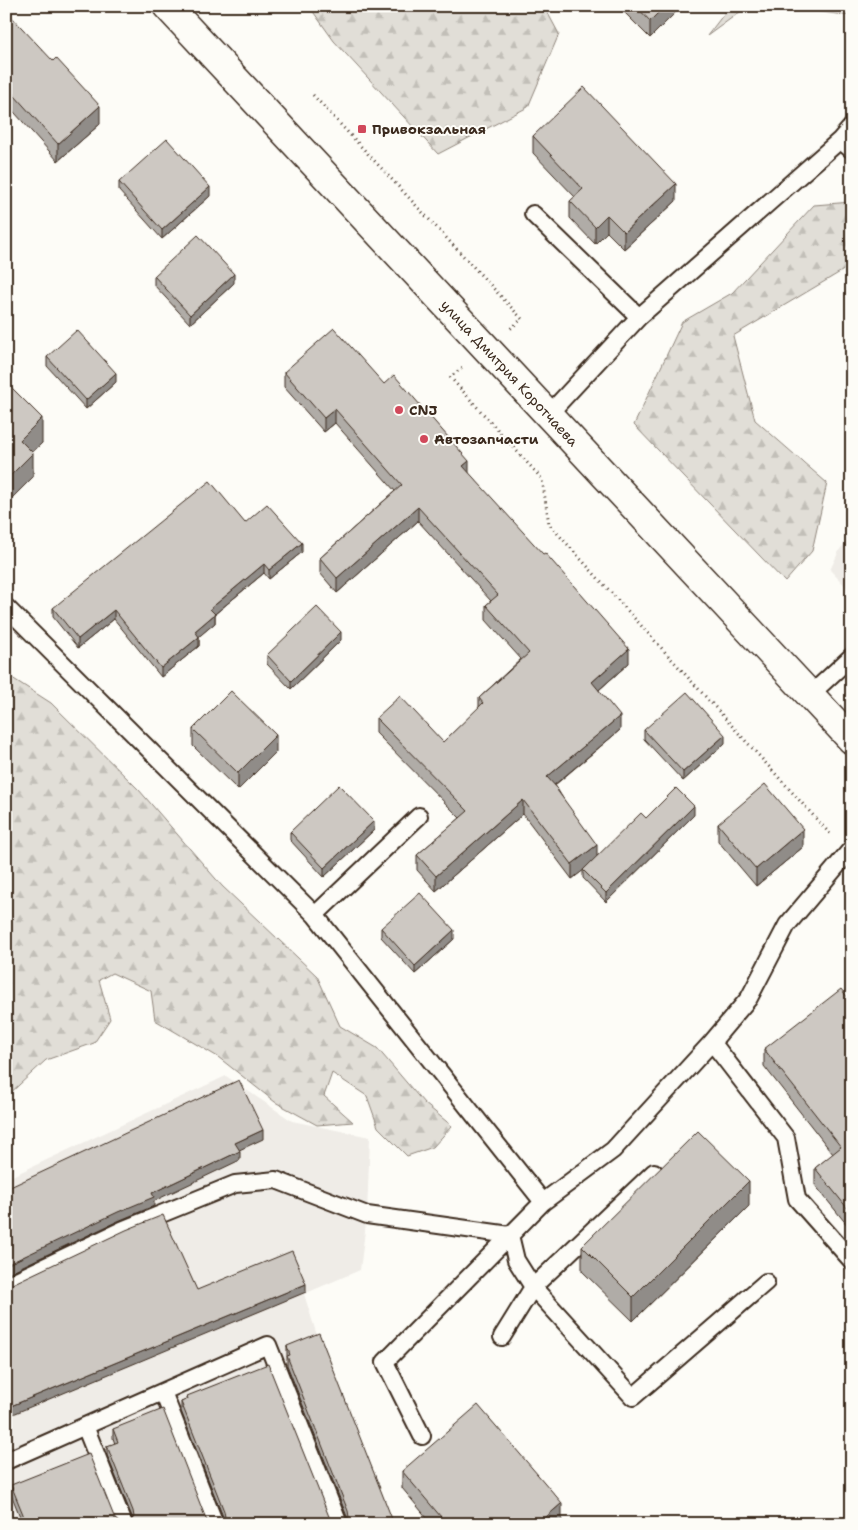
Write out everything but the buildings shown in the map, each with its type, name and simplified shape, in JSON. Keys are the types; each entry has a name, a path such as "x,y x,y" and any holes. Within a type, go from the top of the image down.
{"street":[{"name":"улица Дмитрия Коротчаева","path":"167,6 547,416 852,740"}],"lane":[{"path":"547,416 639,317 846,145 852,126"},
{"path":"533,214 639,317"},
{"path":"6,608 315,915 543,1202"},
{"path":"810,695 852,656"},
{"path":"315,915 419,816"},
{"path":"422,1436 385,1362 543,1202 612,1150 712,1042 749,998 788,925 852,848"},
{"path":"712,1042 786,1138 797,1199 852,1261"},
{"path":"502,1337 533,1287 654,1172"},
{"path":"6,1285 122,1230 235,1184 276,1180 367,1215 510,1235"},
{"path":"510,1235 516,1260 533,1287 634,1397 766,1282"},
{"path":"6,1461 268,1345 339,1524"},
{"path":"162,1392 215,1524"},
{"path":"85,1426 124,1524"}],"shaded area":[{"path":"852,537 852,593 830,570 840,549"},
{"path":"226,1076 292,1121 370,1137 367,1215 360,1270 304,1294 319,1342 391,1524 6,1524 6,1179"}],"green space":[{"path":"309,6 544,6 559,34 528,107 438,154 334,41"},
{"path":"730,6 748,6 707,36"},
{"path":"776,6 852,6 852,16"},
{"path":"852,202 852,265 733,336 755,420 827,483 812,551 785,582 634,425 682,322 732,293 814,205"},
{"path":"6,674 51,703 139,790 222,886 317,976 340,1026 377,1048 424,1103 452,1126 433,1147 407,1156 378,1127 367,1096 332,1073 324,1096 353,1122 317,1125 275,1102 218,1057 155,1020 151,991 112,973 99,980 110,1019 94,1043 46,1060 6,1097"}],"place":[{"name":"Привокзальная","path":"362,129"},
{"name":"CNJ","path":"399,410"},
{"name":"Автозапчасти","path":"424,439"}]}
